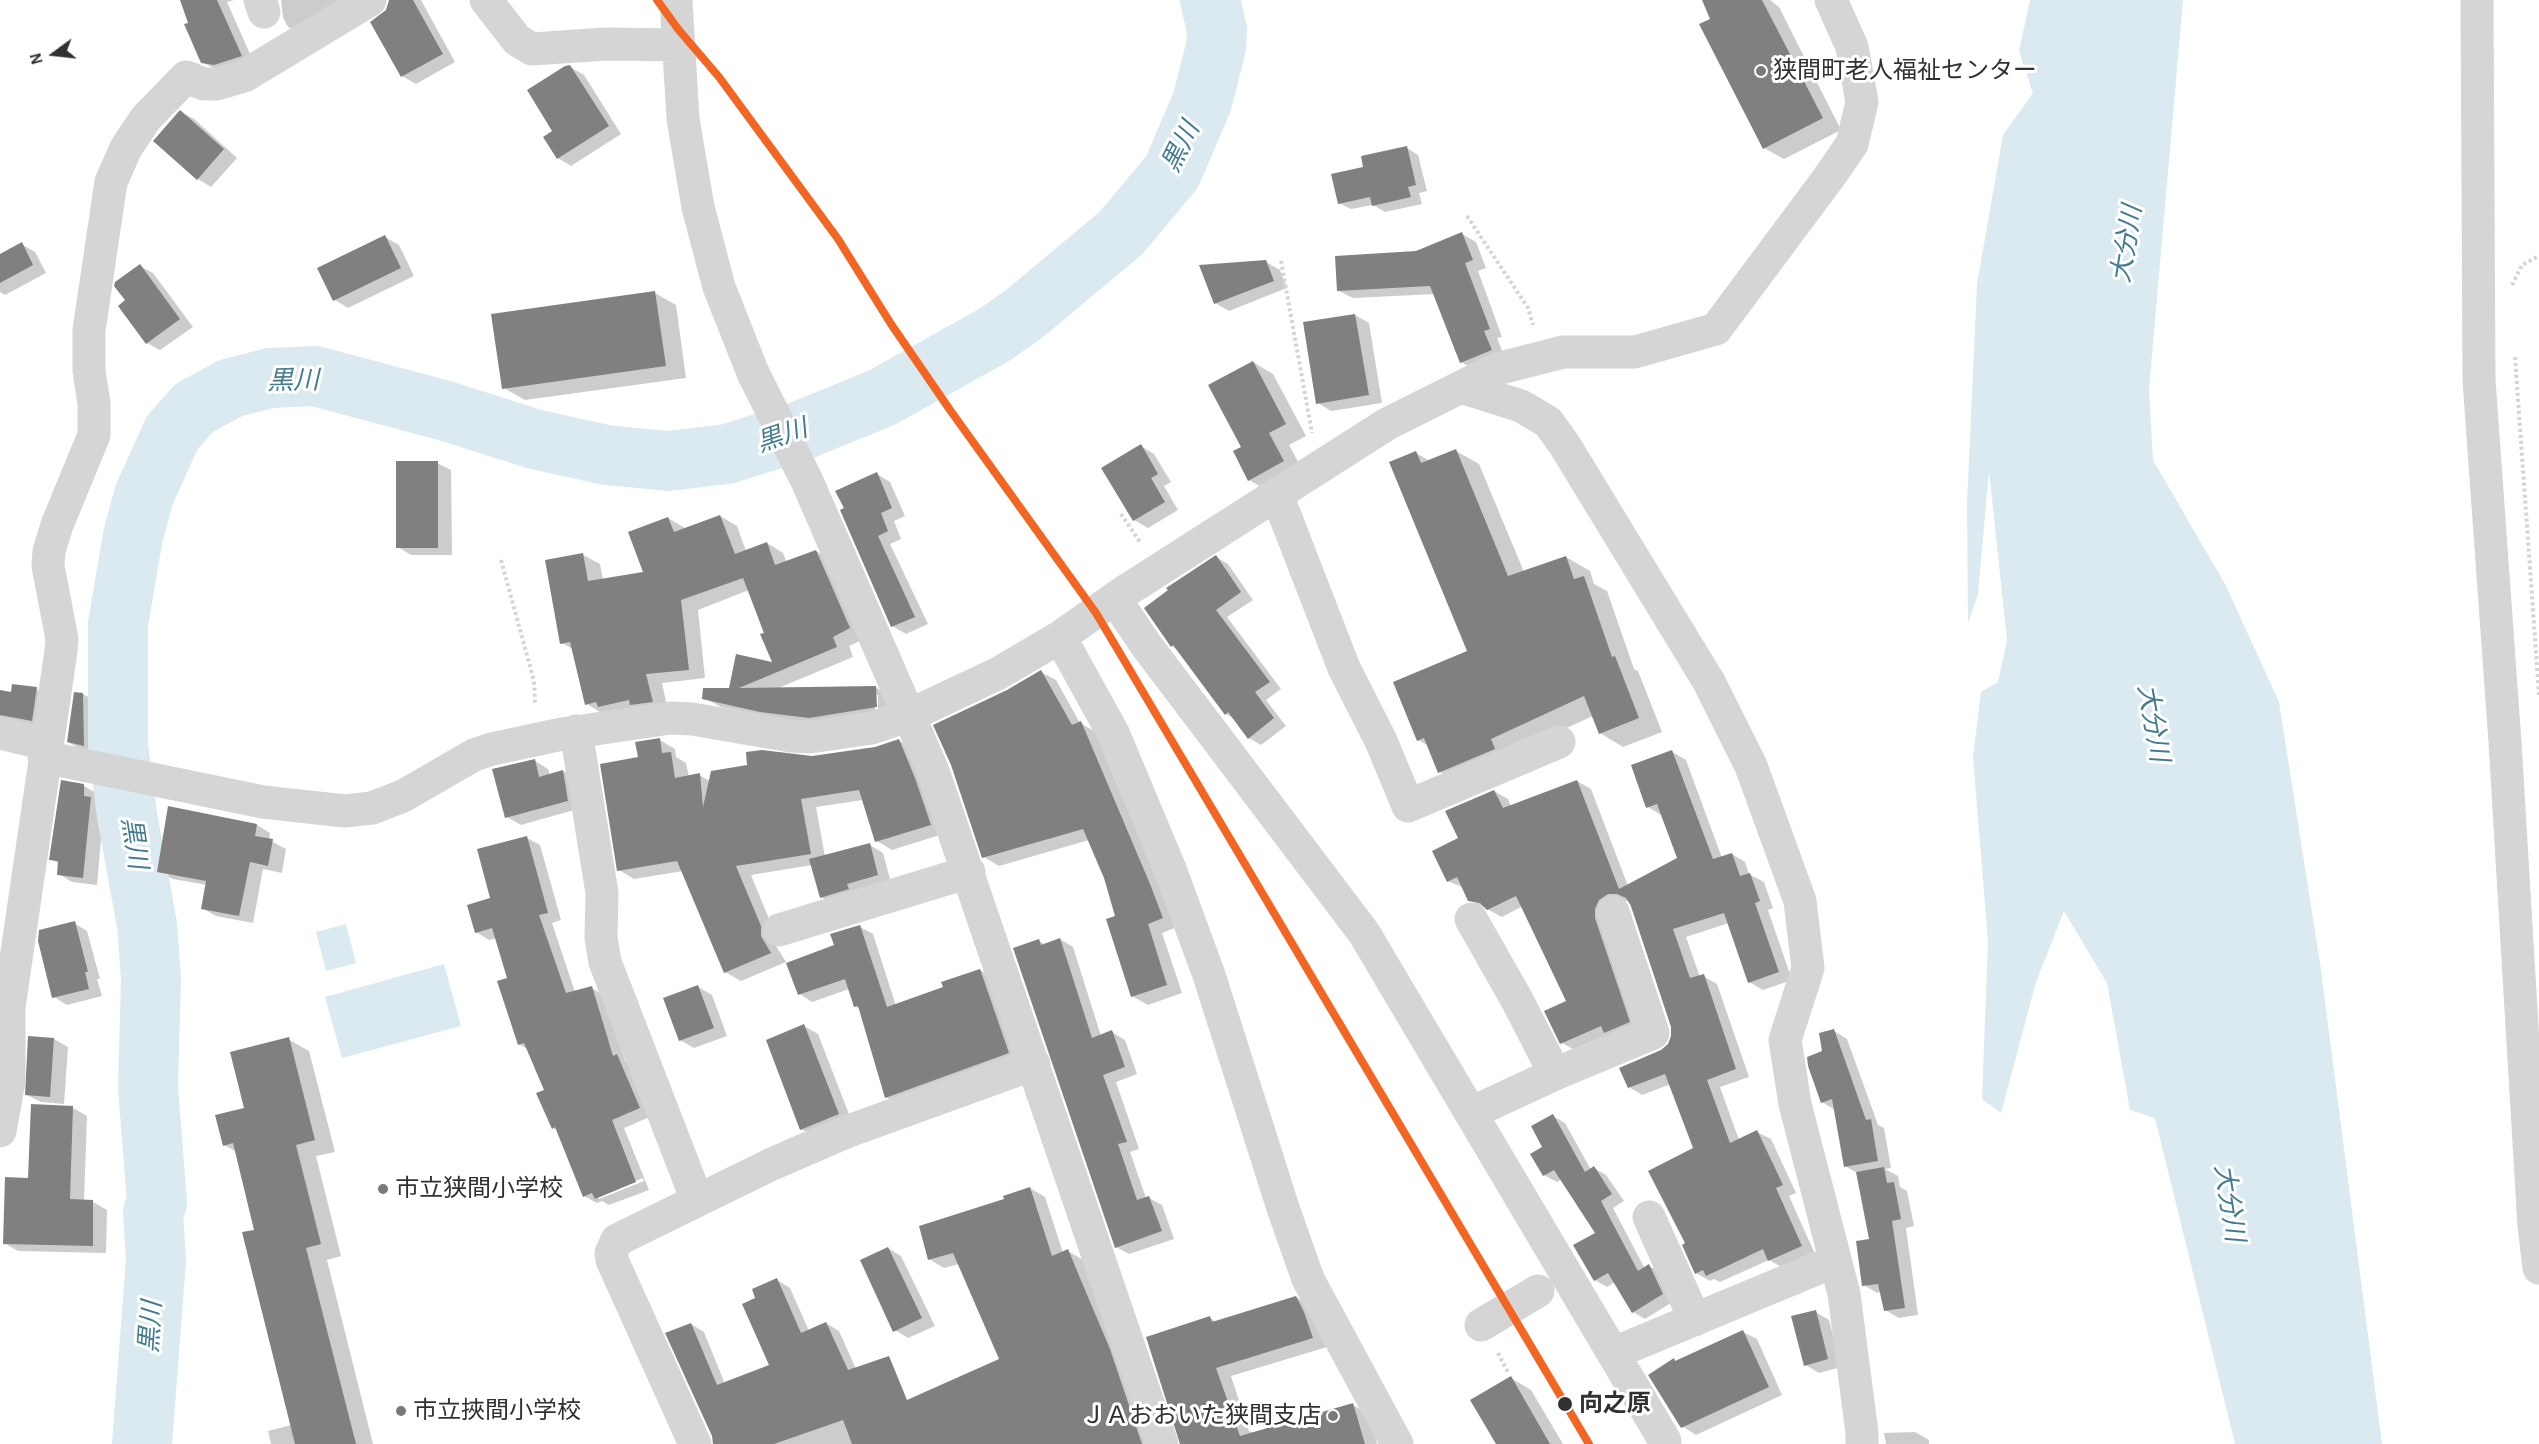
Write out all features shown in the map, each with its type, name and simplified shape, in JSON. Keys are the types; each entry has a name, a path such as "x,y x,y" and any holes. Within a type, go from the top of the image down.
{"street":[{"path":"0,1131 9,1082 9,1007 48,754 62,639 48,566 49,551 57,525 94,435 94,404 88,371 89,330 109,191 116,167 146,118 186,77 204,84 217,84 244,76 370,0"},
{"path":"486,0 517,40 532,49 606,44 679,45"},
{"path":"676,0 683,119 698,207 718,287 753,373 807,482 910,715 943,796 1162,1444"},
{"path":"0,733 48,754 138,777 263,802 327,810 360,810 403,796 474,755 576,731 670,718 692,719 781,735 810,737 872,728 910,715 999,673 1060,637 1115,599 1387,424 1497,369 1563,352 1635,352 1716,329 1852,144 1862,102 1852,47 1831,0"},
{"path":"2476,0 2478,380 2534,1135 2539,1269"},
{"path":"1461,387 1521,406 1548,422 1564,444 1709,682 1751,766 1800,901 1809,968 1785,1040 1795,1104 1844,1294 1862,1444"},
{"path":"1277,495 1344,668 1381,741 1408,806 1559,742"},
{"path":"1115,599 1146,645 1365,933 1665,1441"},
{"path":"1060,637 1113,733 1170,869 1209,975 1308,1279 1397,1444"},
{"path":"576,731 602,893 601,938 605,962 697,1200"},
{"path":"778,930 969,872"},
{"path":"1472,1113 1555,1074 1653,1033 1613,912"},
{"path":"1471,919 1517,1000 1555,1074"},
{"path":"695,1444 611,1253 617,1240 772,1164 846,1132 1034,1064"},
{"path":"1649,1217 1695,1320"},
{"path":"1614,1353 1835,1262"},
{"path":"1481,1325 1538,1291"}],"path":[{"path":"1467,216 1528,308 1543,357"},
{"path":"2510,289 2522,265 2539,256"},
{"path":"1281,261 1318,469"},
{"path":"2514,349 2539,695"},
{"path":"501,560 534,681 535,739"}],"water":[{"name":"大分川","path":"2030,0 2183,0 2149,389 2153,460 2226,586 2279,702 2321,970 2382,1444 2235,1444 2155,1118 2130,1110 2107,983 2064,911 2036,982 2001,1113 1982,1099 1988,942 1973,757 1981,692 1998,682 2007,640 1989,471 1978,594 1968,623 1967,503 1977,284 2003,135 2033,93 2019,51"},
{"path":"346,924 356,963 326,971 316,932"},
{"path":"444,964 461,1026 342,1058 325,997"}],"building":[{"path":"180,0 217,0 242,56 214,65 201,63 184,24 188,23"},
{"path":"389,0 413,0 443,54 401,77 370,22 386,10"},
{"name":"狭間町老人福祉センター","path":"1702,0 1762,0 1823,118 1763,149 1699,24 1710,19"},
{"path":"570,65 609,126 557,159 543,137 552,131 527,90"},
{"path":"180,110 224,149 197,180 153,141"},
{"path":"1407,146 1416,185 1408,187 1411,197 1372,206 1370,197 1338,204 1331,174 1363,167 1361,156"},
{"path":"1462,232 1473,260 1465,263 1490,329 1484,331 1492,350 1460,363 1430,286 1337,291 1335,256 1416,251"},
{"path":"385,235 401,268 333,301 317,268"},
{"path":"22,242 33,265 0,283 0,254"},
{"path":"1266,260 1274,281 1214,304 1199,265"},
{"path":"140,264 180,319 146,344 118,306 125,300 114,286 115,282"},
{"path":"655,291 666,366 502,389 491,314"},
{"path":"1355,314 1369,395 1316,404 1303,322"},
{"path":"1253,361 1286,424 1269,433 1284,461 1248,481 1233,451 1241,447 1208,385"},
{"path":"1141,444 1158,474 1151,478 1165,502 1133,521 1101,468"},
{"path":"1456,449 1508,576 1566,556 1574,579 1584,576 1612,657 1615,656 1639,718 1599,734 1584,696 1491,739 1495,749 1438,773 1424,738 1417,741 1393,682 1467,651 1389,462 1416,451 1421,463"},
{"path":"396,461 438,461 438,548 396,548"},
{"path":"877,472 892,508 881,513 888,531 878,536 915,617 891,627 840,510 844,508 835,491"},
{"path":"720,515 735,554 767,542 775,565 816,550 850,628 833,637 837,647 739,688 876,686 877,707 809,718 760,712 702,699 703,688 729,688 736,654 772,662 760,634 764,633 743,578 681,600 689,670 646,674 653,702 630,705 629,700 598,707 596,702 585,705 570,642 560,644 545,560 583,553 588,581 643,572 628,532 668,517 674,532"},
{"path":"1216,555 1241,592 1216,610 1270,682 1255,692 1274,718 1248,739 1228,712 1225,715 1173,645 1171,647 1144,608 1168,590 1166,588"},
{"path":"1041,670 1072,725 1081,721 1150,884 1163,918 1148,924 1167,985 1131,997 1106,919 1115,916 1104,878 1083,829 982,858 951,765 933,725 1007,690"},
{"path":"12,684 37,687 32,721 0,715 0,690 11,692"},
{"path":"74,692 83,693 84,746 67,742"},
{"path":"660,738 662,753 671,752 675,778 700,773 703,807 711,771 747,765 746,752 762,750 812,756 875,747 899,739 931,825 875,842 859,790 801,799 811,854 736,866 761,926 761,936 771,953 724,973 677,861 617,871 600,764 638,757 635,742"},
{"path":"1672,750 1713,859 1732,853 1740,876 1750,873 1760,901 1755,903 1779,972 1748,983 1724,913 1673,929 1690,978 1704,974 1736,1069 1707,1080 1730,1143 1757,1130 1783,1185 1776,1188 1802,1246 1768,1261 1763,1249 1706,1276 1703,1270 1695,1274 1682,1245 1685,1243 1648,1171 1693,1148 1665,1074 1628,1088 1619,1068 1661,1050 1668,1044 1671,1036 1671,1027 1631,906 1626,898 1617,894 1608,894 1599,900 1595,909 1595,918 1630,1022 1604,1033 1601,1026 1560,1044 1544,1011 1566,1001 1516,896 1487,910 1480,903 1468,901 1457,877 1447,882 1432,851 1458,838 1445,811 1494,790 1503,808 1577,780 1619,889 1677,858 1657,804 1646,808 1631,765"},
{"path":"535,759 539,777 563,770 568,801 505,818 492,769"},
{"path":"61,780 84,784 84,796 91,797 83,878 57,875 58,861 49,860"},
{"path":"168,806 257,824 255,836 273,839 268,866 250,862 239,916 201,909 206,881 157,872"},
{"path":"527,836 548,913 539,915 566,993 592,986 613,1056 617,1054 640,1108 612,1120 636,1182 595,1199 592,1193 583,1197 555,1127 552,1129 536,1093 544,1090 524,1043 518,1045 497,981 507,978 492,928 475,933 467,905 490,898 477,849"},
{"path":"870,843 878,875 847,884 849,889 820,898 809,859"},
{"path":"75,921 88,972 85,972 89,989 52,998 38,941 39,930"},
{"path":"860,925 887,1007 943,987 941,982 980,969 1009,1053 885,1098 858,1006 854,1007 845,979 798,995 786,963 834,945 830,934"},
{"path":"1060,938 1092,1038 1112,1030 1125,1067 1103,1075 1127,1142 1118,1144 1137,1200 1149,1196 1162,1231 1115,1248 1013,948 1039,939 1041,945"},
{"path":"698,985 714,1028 679,1041 663,998"},
{"path":"804,1024 839,1114 800,1130 766,1040"},
{"path":"1834,1029 1866,1120 1871,1119 1878,1161 1844,1167 1832,1099 1821,1103 1808,1066 1807,1057 1822,1051 1819,1033"},
{"path":"28,1036 54,1038 50,1097 25,1095"},
{"path":"289,1037 315,1140 296,1145 321,1244 306,1248 356,1444 295,1444 242,1232 254,1230 233,1143 223,1146 215,1115 244,1108 230,1052"},
{"path":"31,1104 73,1106 70,1199 93,1200 93,1246 3,1244 5,1177 28,1178"},
{"path":"1553,1114 1585,1172 1594,1166 1612,1194 1601,1201 1638,1271 1649,1264 1663,1294 1632,1313 1608,1273 1594,1281 1573,1245 1595,1233 1554,1170 1543,1176 1530,1154 1542,1147 1531,1126"},
{"path":"1884,1167 1887,1183 1894,1182 1901,1219 1892,1221 1905,1308 1884,1311 1878,1284 1862,1286 1856,1241 1869,1239 1856,1172"},
{"path":"1030,1187 1052,1256 1068,1249 1110,1349 1142,1444 852,1444 843,1420 774,1444 713,1444 712,1436 665,1333 691,1323 717,1385 769,1365 742,1304 755,1298 752,1289 777,1278 801,1333 826,1322 848,1370 889,1356 907,1400 999,1359 953,1253 928,1260 919,1226 1004,1199 1003,1196"},
{"path":"888,1247 922,1318 893,1332 860,1260"},
{"path":"1296,1296 1313,1338 1216,1368 1240,1436 1353,1403 1365,1444 1180,1444 1146,1337 1210,1316 1212,1322"},
{"path":"1816,1310 1828,1359 1804,1366 1791,1316"},
{"path":"1743,1330 1769,1387 1681,1428 1648,1375 1674,1358 1675,1361"},
{"name":"向之原","path":"1511,1376 1550,1444 1496,1444 1470,1400"}],"waterway":[{"name":"黒川","path":"142,1444 156,1260 153,1212 157,1202 148,1088 151,978 147,925 127,815 118,746 118,624 133,536 144,495 172,433 194,408 231,388 270,378 315,376 446,411 534,439 606,455 668,461 727,454 800,431 881,398 994,335 1024,314 1121,233 1172,172 1202,102 1216,47 1217,30 1210,0"}],"transit line":[{"path":"657,0 678,29 719,77 838,239 891,324 950,410 1096,613 1589,1444"}],"place":[{"name":"狭間町老人福祉センター","path":"1761,71"},
{"name":"市立狭間小学校","path":"383,1189"},
{"name":"向之原","path":"1565,1404"},
{"name":"市立挾間小学校","path":"401,1411"},
{"name":"ＪＡおおいた狭間支店","path":"1333,1416"}]}
